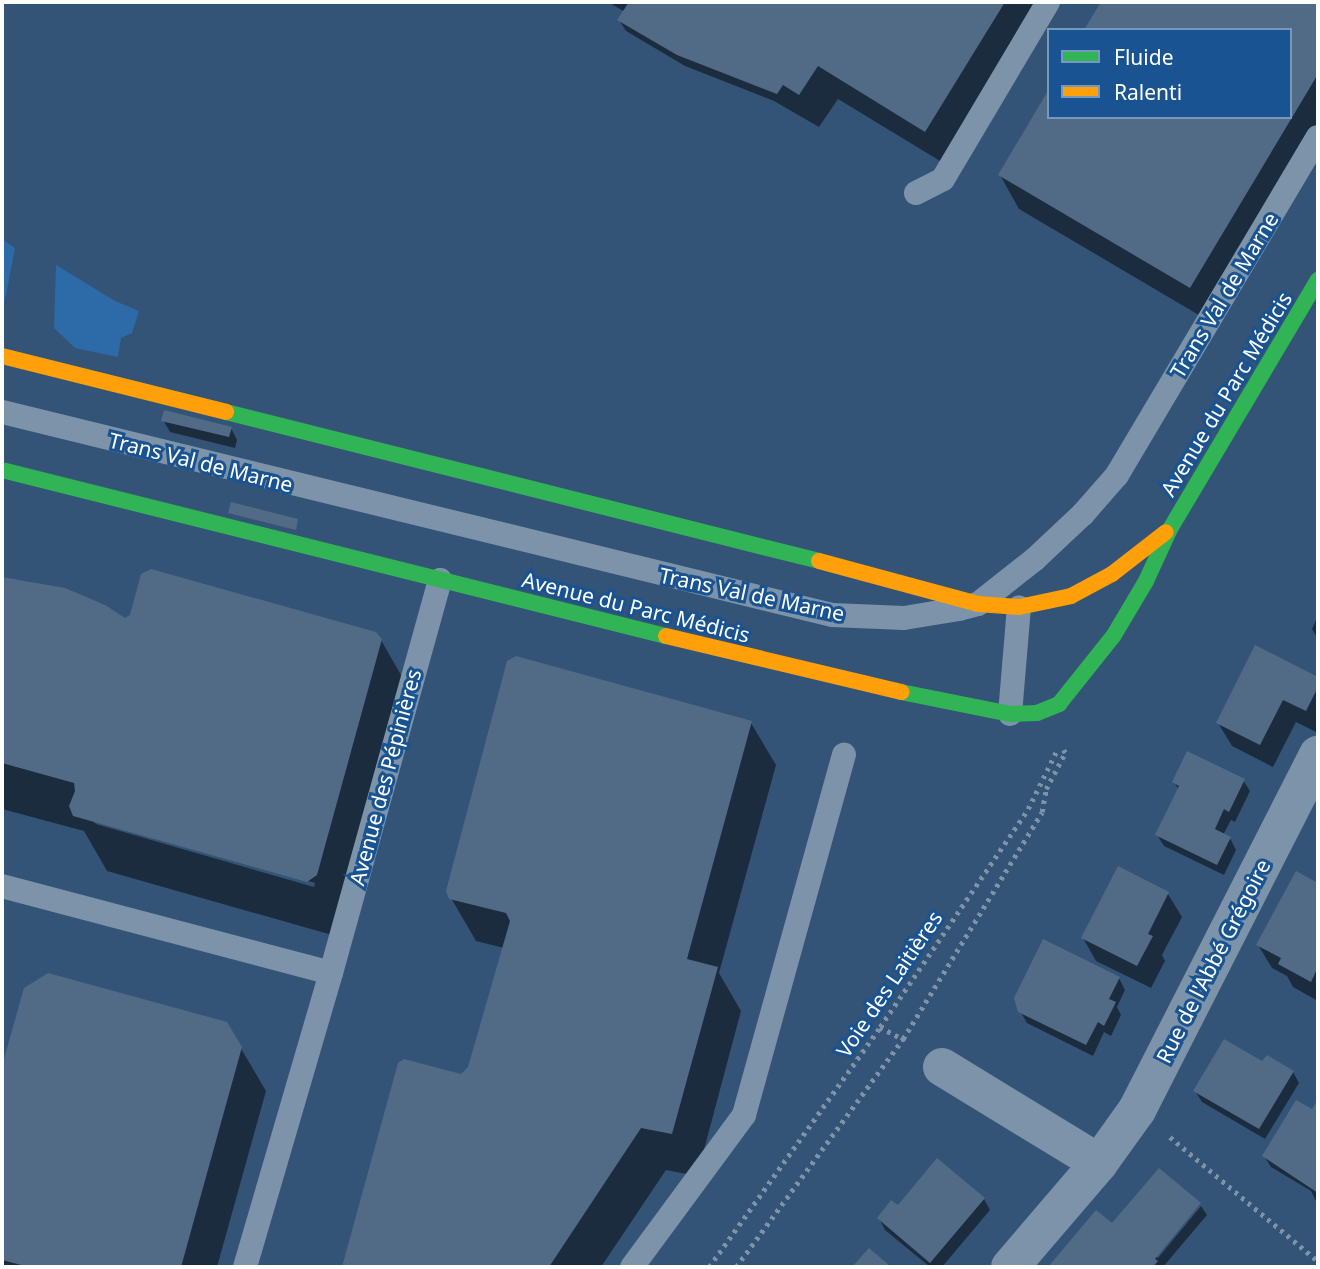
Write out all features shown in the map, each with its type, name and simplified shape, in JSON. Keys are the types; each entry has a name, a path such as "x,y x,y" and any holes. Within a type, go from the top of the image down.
{"street":[{"name":"Avenue du Parc Médicis","path":"2,470 868,686 1010,714 1037,713 1059,704 1089,670 1114,635 1146,581 1170,529 1318,280"},
{"name":"Avenue du Parc Médicis","path":"2,356 732,538 978,604 1019,607 1071,596 1112,574 1170,529"},
{"name":"Rue de l'Abbé Grégoire","path":"1010,1267 1099,1163 1137,1110 1318,754"},
{"path":"942,1067 1099,1163"}],"lane":[{"path":"916,193 943,179 1048,2"},
{"name":"Trans Val de Marne","path":"2,412 832,615 904,618 978,604 1035,559 1083,514 1116,475 1318,137"},
{"name":"Avenue des Pépinières","path":"244,1267 331,973 440,580"},
{"path":"1010,714 1019,607"},
{"path":"632,1267 744,1115 844,755"},
{"path":"2,886 331,973"}],"path":[{"name":"Voie des Laitières","path":"709,1267 880,1027 1028,809 1056,753 1059,704"},
{"path":"736,1267 903,1039 1042,813 1046,789 1065,753 1055,736"},
{"path":"1137,1110 1318,1261"}],"shaded area":[{"path":"2,239 15,248 2,315"},
{"path":"56,265 115,301 139,311 132,333 121,338 118,357 75,348 54,328"}],"building":[{"path":"629,2 1005,2 925,132 818,66 799,95 783,85 777,94 677,55 617,20"},
{"path":"1101,2 1318,2 1318,74 1292,117 1292,28 1085,28"},
{"path":"1047,92 1047,119 1291,119 1190,288 998,175"},
{"path":"164,410 232,427 229,437 161,421"},
{"path":"231,502 298,519 296,530 228,513"},
{"path":"151,569 376,632 382,639 317,875 307,882 73,816 69,806 75,791 74,783 2,763 2,577 65,588 105,605 125,618 130,615 141,574"},
{"path":"1255,645 1318,677 1318,687 1306,711 1283,700 1260,745 1216,723"},
{"path":"516,656 752,721 687,959 718,967 672,1134 641,1128 549,1267 342,1267 398,1063 404,1059 461,1074 468,1067 510,921 506,913 449,899 446,891 507,661"},
{"path":"1187,751 1245,779 1229,812 1224,809 1215,829 1231,837 1217,865 1155,835 1179,786 1172,782"},
{"path":"1118,866 1169,892 1148,934 1153,936 1137,966 1081,938"},
{"path":"1296,871 1318,883 1318,967 1311,982 1278,964 1281,958 1256,945"},
{"path":"1043,939 1120,977 1109,999 1116,1002 1104,1026 1098,1022 1086,1045 1018,1012 1014,998"},
{"path":"48,973 227,1022 242,1047 181,1267 29,1267 2,1260 2,1066 24,988"},
{"path":"1224,1039 1262,1061 1267,1055 1294,1071 1259,1129 1193,1091"},
{"path":"1318,1099 1318,1193 1262,1156 1296,1100 1312,1109"},
{"path":"937,1158 985,1198 930,1263 877,1218 891,1200 898,1205"},
{"path":"1159,1168 1201,1203 1155,1259 1158,1261 1153,1267 1048,1267 1096,1210 1112,1223"},
{"path":"869,1248 891,1267 852,1267"}],"traffic: fast":[{"path":"901,692 1010,714 1037,713 1059,704 1114,635 1146,581 1170,529 1318,280"},
{"path":"226,412 819,561"},
{"path":"2,470 666,636"}],"traffic: slow":[{"path":"2,356 226,412"},
{"path":"819,561 978,604 1019,607 1071,596 1112,574 1166,532"},
{"path":"666,636 901,692"}]}
